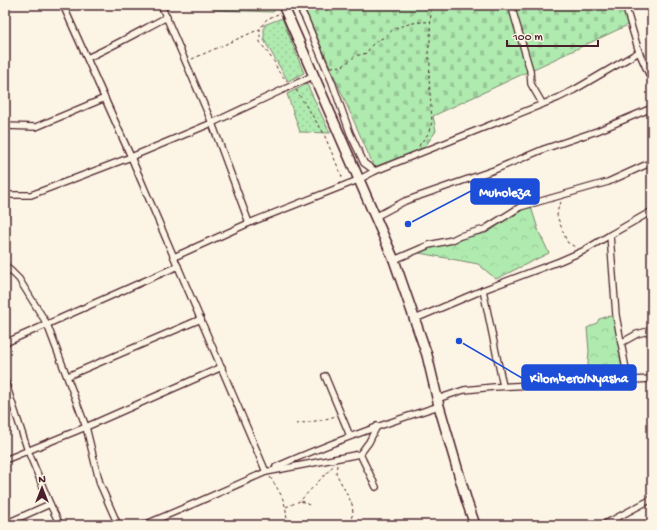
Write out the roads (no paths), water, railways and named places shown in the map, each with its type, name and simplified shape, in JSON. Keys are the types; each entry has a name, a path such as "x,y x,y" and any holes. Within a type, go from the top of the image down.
{"highway":[{"path":"284,8 394,260 427,355 438,403 467,502 476,525"}],"street":[{"path":"63,5 131,157 266,472"},
{"path":"161,5 212,123 249,223"},
{"path":"298,5 326,67 353,139 364,163 375,171"},
{"path":"511,5 530,70 532,84 542,103"},
{"path":"625,5 639,52 652,81"},
{"path":"87,58 167,17"},
{"path":"174,257 249,223 358,180 375,171 418,153 574,90 639,52"},
{"path":"5,216 6,195 31,194 131,157 212,123 313,76"},
{"path":"5,126 36,127 105,98"},
{"path":"375,217 405,201 487,173 544,149 652,108"},
{"path":"394,260 429,245 452,240 460,236 485,229 520,207 608,182 652,162"},
{"path":"415,319 483,290 578,253 652,211"},
{"path":"610,235 616,315 628,380"},
{"path":"5,265 19,279 47,324 68,376 86,427 100,484 118,525"},
{"path":"5,343 178,266"},
{"path":"483,290 503,386"},
{"path":"68,376 201,319"},
{"path":"621,343 637,334 652,330"},
{"path":"5,460 86,427 222,367"},
{"path":"325,376 350,436"},
{"path":"144,525 302,455 438,403 464,390 503,386 652,379"},
{"path":"5,380 28,451 60,525"},
{"path":"266,472 360,454 369,442 377,426"},
{"path":"360,454 376,487"},
{"path":"603,525 652,499"},
{"path":"5,524 50,504"}],"place":[{"name":"Muholeza","path":"408,224"},
{"name":"Kilombero/Nyasha","path":"459,341"}]}
